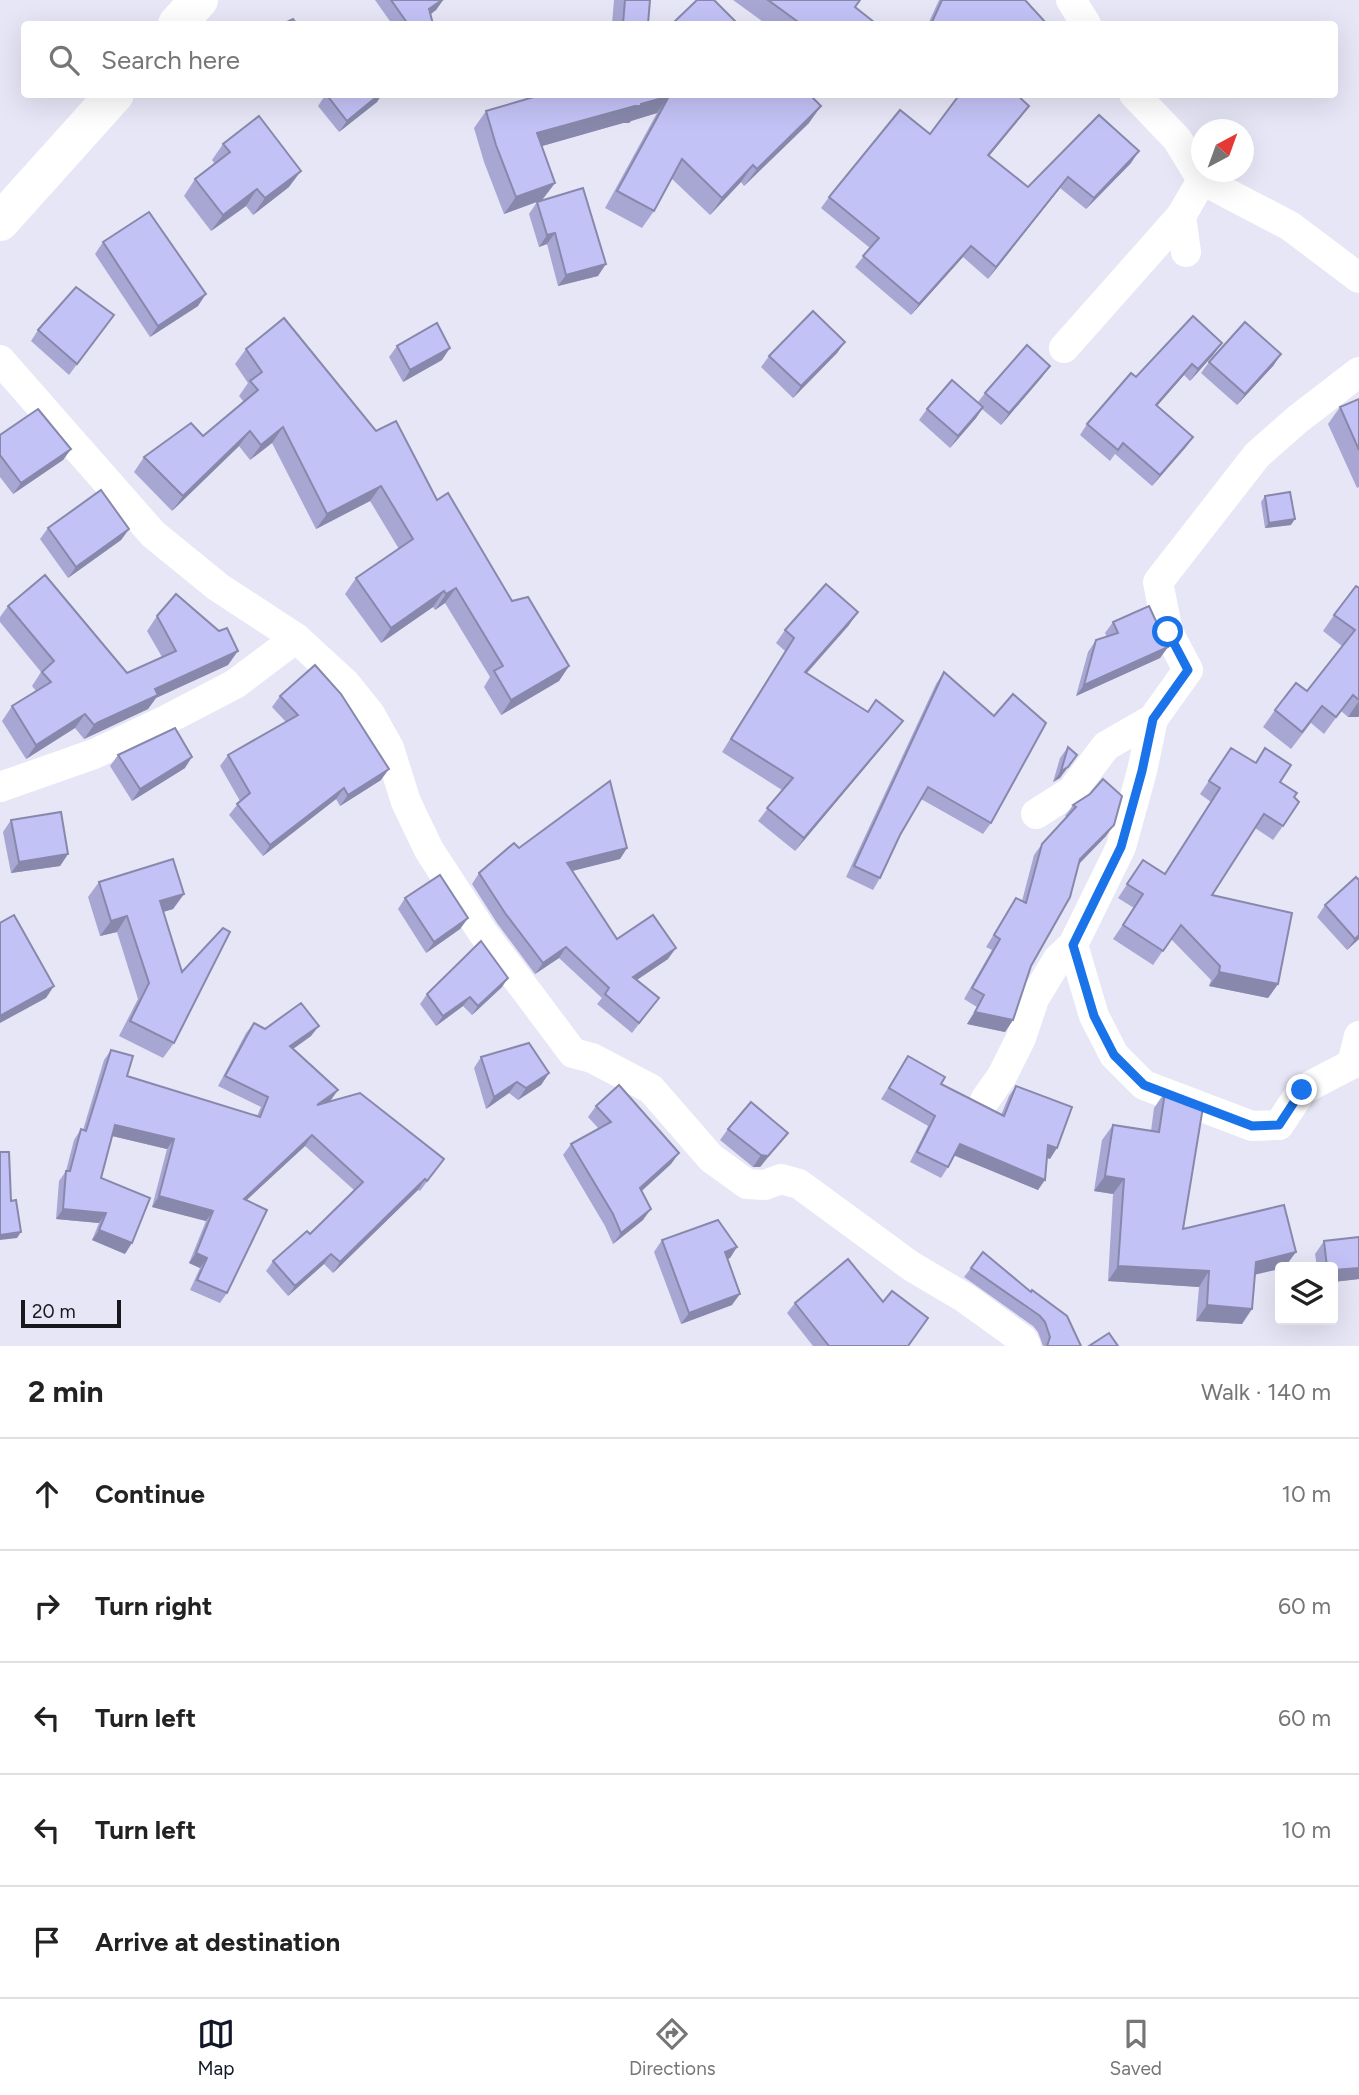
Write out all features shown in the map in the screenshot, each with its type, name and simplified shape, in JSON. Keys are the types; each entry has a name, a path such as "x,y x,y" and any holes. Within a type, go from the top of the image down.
{"main road":[{"path":"180,21 200,0"},
{"path":"0,222 111,98"}],"street":[{"path":"1071,0 1084,21"},
{"path":"1138,98 1177,139 1191,162"},
{"path":"1064,348 1181,216 1201,182"},
{"path":"1206,182 1290,226 1359,278"},
{"path":"1181,216 1186,252"},
{"path":"0,360 153,534 218,587 296,638 345,684 370,714 389,748 406,803 429,850 483,933 573,1054 592,1058 652,1089 711,1158 747,1184 765,1185 781,1179 799,1184 911,1266 965,1298 1023,1340 1026,1346"},
{"path":"985,1100 1002,1076 1021,1038 1034,999 1059,959 1073,945 1121,847 1153,719 1188,670 1168,632 1158,582 1256,454 1359,372"},
{"path":"0,786 94,754 166,720 235,684 296,638"},
{"path":"1036,814 1072,791 1106,746 1153,719"},
{"path":"1073,945 1094,1016 1114,1055 1144,1085 1252,1126 1279,1125 1302,1090 1352,1064 1359,1036"}],"building":[{"path":"391,0 442,0 429,9 432,21 406,21"},
{"path":"625,0 650,0 648,21 623,21"},
{"path":"697,0 714,0 735,21 675,21"},
{"path":"768,0 860,0 855,7 873,21 797,21"},
{"path":"942,0 1025,0 1044,21 932,21"},
{"path":"329,98 375,98 347,121"},
{"path":"530,98 662,98 537,133 555,183 516,197 486,111"},
{"path":"668,98 813,98 821,106 757,169 753,165 722,198 682,159 654,211 617,191"},
{"path":"957,98 1020,98 1029,106 988,155 1028,187 1099,115 1139,151 1094,198 1068,177 996,267 971,246 919,304 863,256 879,238 829,197 900,110 930,134"},
{"path":"259,116 301,171 265,198 257,189 223,215 195,179 230,152 223,144"},
{"path":"583,188 606,264 566,275 555,233 547,235 537,202"},
{"path":"149,212 206,294 158,326 103,242"},
{"path":"76,287 114,315 77,364 38,330"},
{"path":"813,311 845,342 801,386 769,356"},
{"path":"1193,316 1222,343 1198,369 1192,364 1156,405 1193,437 1160,475 1123,443 1118,450 1087,424 1131,373 1136,377"},
{"path":"284,318 376,431 396,421 437,500 448,493 512,601 528,597 569,666 511,700 494,671 503,666 456,588 446,594 444,591 391,628 356,578 413,539 381,486 327,514 283,427 261,445 250,431 183,496 144,457 191,423 203,436 258,390 250,381 262,372 246,349"},
{"path":"1245,322 1281,354 1245,394 1209,362"},
{"path":"437,323 450,348 410,370 397,346"},
{"path":"1027,345 1050,366 1009,413 985,393"},
{"path":"952,380 983,407 958,436 927,409"},
{"path":"1359,399 1359,450 1340,407"},
{"path":"38,409 71,449 21,483 0,455 0,435"},
{"path":"101,490 129,529 76,567 48,528"},
{"path":"1290,492 1295,519 1269,523 1265,496"},
{"path":"45,575 127,673 176,651 157,616 176,594 219,631 227,628 238,651 155,689 158,695 94,725 85,714 36,745 12,706 51,682 42,672 54,661 8,606"},
{"path":"826,584 858,612 805,672 868,712 876,700 903,721 804,838 767,808 793,778 731,739 794,638 785,630"},
{"path":"1356,586 1359,588 1359,700 1353,695 1336,717 1322,706 1302,732 1275,710 1296,683 1307,691 1355,630 1334,615"},
{"path":"1149,606 1168,647 1084,685 1096,640 1118,633 1113,622"},
{"path":"315,665 341,694 389,769 348,795 344,788 270,845 237,804 250,793 228,755 298,715 280,696"},
{"path":"944,672 994,716 1013,694 1046,723 991,823 928,787 900,835 880,878 854,866"},
{"path":"175,728 192,757 140,789 118,755"},
{"path":"1068,747 1077,755 1068,767 1061,771"},
{"path":"1231,748 1256,763 1265,748 1291,765 1280,782 1297,793 1294,797 1299,802 1283,826 1264,814 1212,895 1292,913 1278,984 1219,972 1220,966 1181,925 1163,951 1123,925 1143,894 1127,884 1143,860 1165,874 1220,788 1209,781"},
{"path":"1103,779 1122,796 1114,825 1080,859 1070,897 1031,966 1013,1020 975,1012 984,995 972,988 1000,939 994,935 1016,898 1026,903 1042,844 1076,807 1073,805 1090,794"},
{"path":"610,781 627,848 567,863 617,939 653,915 676,948 633,977 659,998 639,1023 605,994 609,988 566,947 543,963 479,873 514,843 519,848"},
{"path":"61,812 68,854 19,862 11,820"},
{"path":"173,859 184,894 160,901 182,972 223,928 230,932 174,1043 130,1021 149,983 127,916 111,921 99,882"},
{"path":"440,875 468,918 434,942 405,898"},
{"path":"1356,877 1359,880 1359,935 1355,939 1325,905"},
{"path":"14,915 54,986 0,1016 0,923"},
{"path":"481,941 508,978 478,1006 470,997 443,1016 427,994"},
{"path":"301,1003 319,1026 290,1046 338,1090 317,1105 360,1093 444,1159 427,1181 425,1179 340,1262 331,1254 295,1286 273,1261 307,1231 310,1234 363,1182 312,1135 244,1199 267,1210 227,1293 197,1280 207,1258 196,1253 213,1211 159,1196 174,1139 115,1125 101,1178 150,1198 132,1243 99,1230 106,1213 63,1209 66,1171 70,1171 81,1129 86,1131 111,1050 133,1056 127,1076 260,1117 268,1097 225,1076 254,1023 265,1029"},
{"path":"529,1043 549,1073 526,1088 517,1082 494,1097 481,1057"},
{"path":"908,1056 945,1077 941,1084 1004,1116 1016,1086 1072,1107 1057,1148 1048,1145 1045,1180 960,1144 948,1167 917,1152 935,1116 889,1088"},
{"path":"619,1085 679,1153 640,1188 651,1209 621,1233 613,1214 571,1144 611,1122 596,1106"},
{"path":"1165,1092 1203,1107 1183,1229 1284,1205 1296,1252 1256,1262 1252,1309 1207,1305 1209,1271 1118,1266 1124,1179 1105,1176 1113,1125 1159,1132"},
{"path":"751,1102 788,1133 768,1156 761,1155 728,1129"},
{"path":"0,1152 9,1152 11,1201 16,1200 21,1232 0,1235"},
{"path":"718,1220 737,1247 725,1252 740,1294 689,1313 662,1240"},
{"path":"1359,1237 1359,1268 1338,1270 1338,1262 1326,1262 1324,1241"},
{"path":"983,1252 1031,1292 1032,1290 1067,1316 1081,1346 1047,1346 1050,1337 1040,1316 971,1268"},
{"path":"848,1259 883,1302 892,1291 928,1318 908,1346 829,1346 795,1303"},
{"path":"1109,1333 1118,1346 1089,1346"}],"route":[{"path":"1168,632 1188,670 1153,719 1121,847 1073,945 1094,1016 1114,1055 1144,1085 1252,1126 1279,1125 1302,1090"}]}
